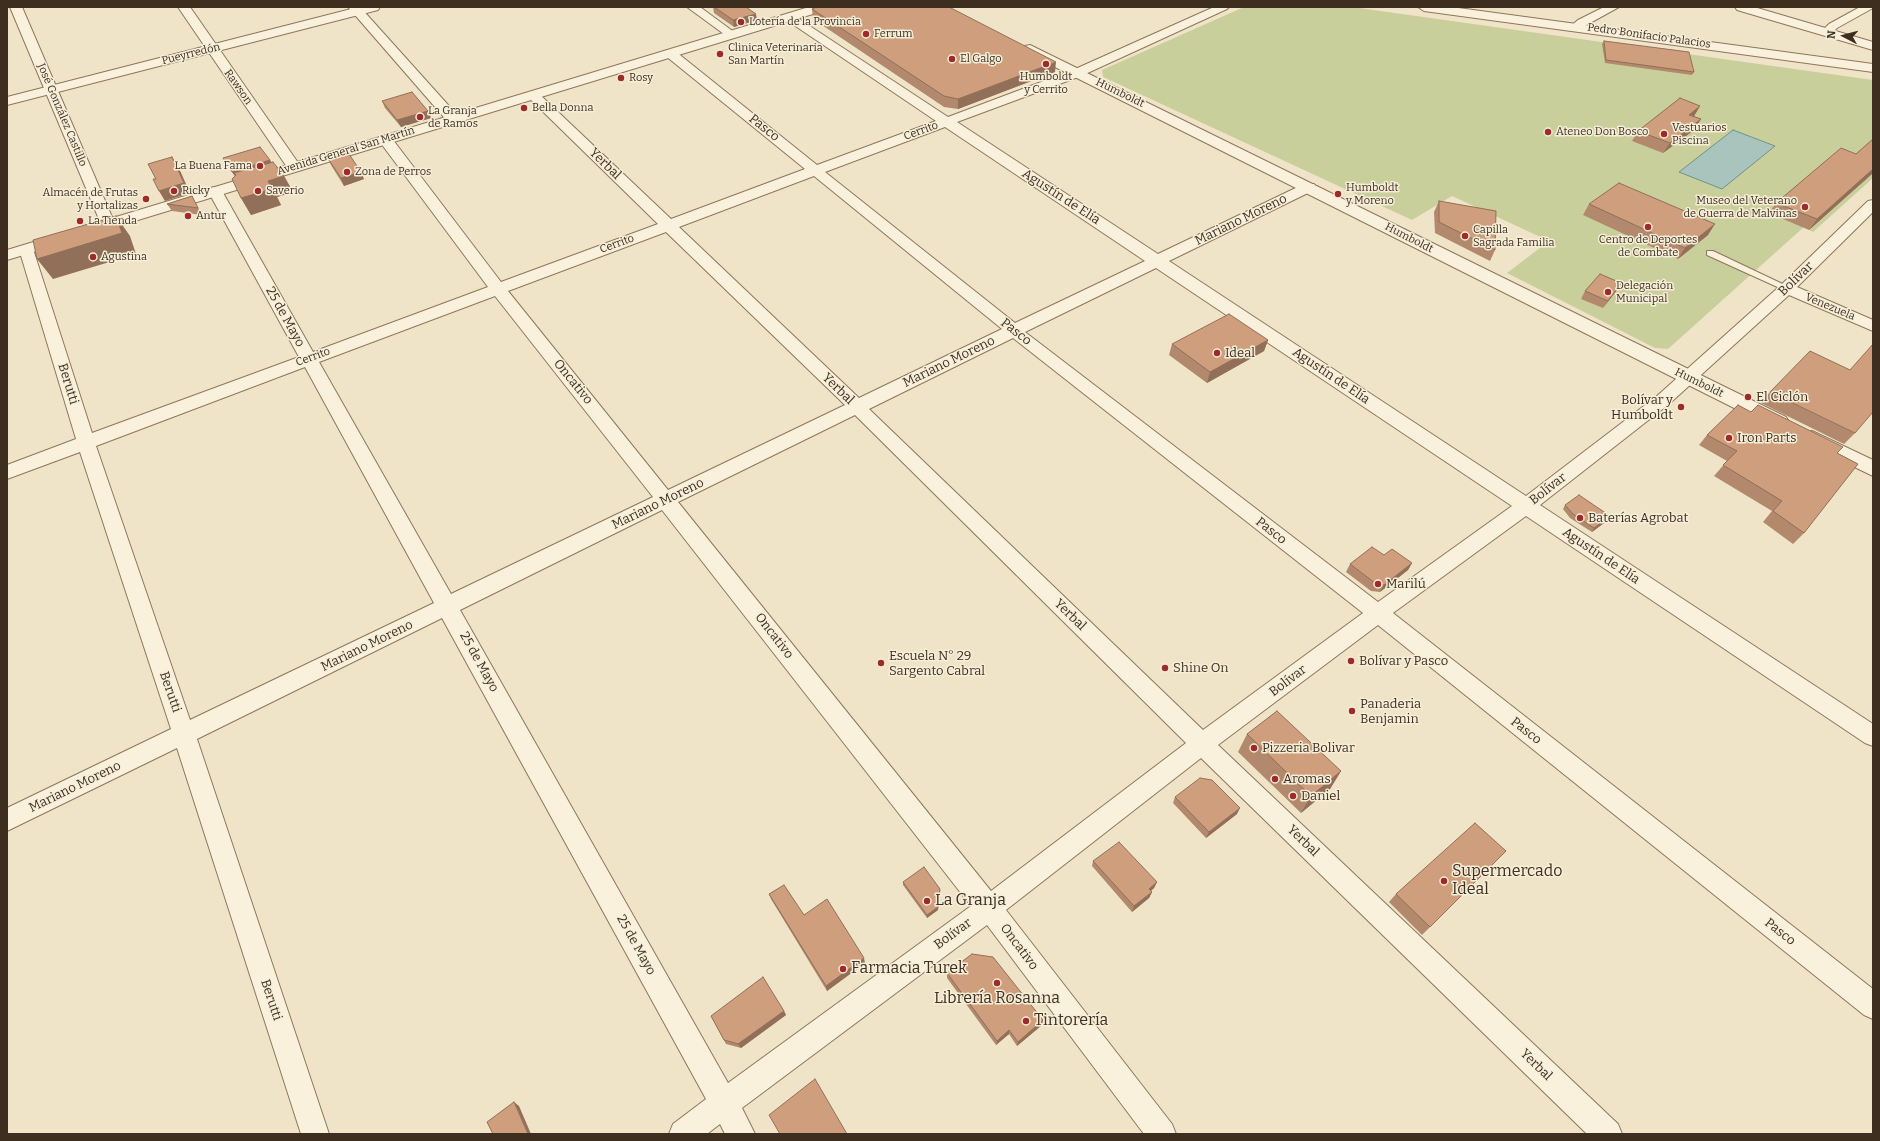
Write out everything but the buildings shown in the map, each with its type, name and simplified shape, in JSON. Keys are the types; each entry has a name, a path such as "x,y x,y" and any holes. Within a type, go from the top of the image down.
{"street":[{"name":"José González Castillo","path":"16,7 108,224"},
{"name":"Rawson","path":"184,7 211,49 294,167"},
{"name":"Pueyrredón","path":"7,101 211,49 355,9 374,7"},
{"path":"693,7 732,36"},
{"name":"Avenida General San Martín","path":"17,252 294,167 732,36 822,7"},
{"name":"Cerrito","path":"7,472 1078,73 1224,7"},
{"name":"Pedro Bonifacio Palacios","path":"1424,7 1577,26 1873,68"},
{"path":"1577,26 1582,22 1613,7"},
{"path":"1741,7 1873,46"},
{"path":"1827,32 1833,26 1868,7"},
{"path":"355,9 453,119"},
{"name":"Agustín de Elía","path":"789,17 1873,736"},
{"name":"Humboldt","path":"1022,45 1873,469"},
{"name":"Pasco","path":"671,54 1014,331 1378,613 1873,1006"},
{"name":"Yerbal","path":"533,95 857,407 1202,744 1608,1134"},
{"name":"Oncativo","path":"385,140 498,289 667,500 988,908 1162,1134"},
{"name":"Mariano Moreno","path":"7,820 1308,187"},
{"name":"25 de Mayo","path":"215,191 448,606 741,1134"},
{"name":"Bolívar","path":"683,1134 988,908 1202,744 1378,613 1526,506 1663,400 1787,288 1871,208"},
{"name":"Berutti","path":"17,252 86,443 315,1134"},
{"name":"Venezuela","path":"1787,288 1873,326"}],"lane":[{"path":"1710,253 1787,288"}],"green space":[{"name":"Ateneo Don Bosco","path":"1244,7 1352,7 1873,80 1873,178 1813,232 1804,227 1668,349 1655,348 1507,273 1549,241 1452,196 1412,220 1103,77 1102,70"}],"water":[{"path":"1733,130 1775,146 1722,189 1679,172"}],"place":[{"name":"Lotería de la Provincia","path":"741,22"},
{"name":"Ferrum","path":"866,34"},
{"name":"Clinica Veterinaria San Martín","path":"720,54"},
{"name":"El Galgo","path":"952,59"},
{"name":"Humboldt y Cerrito","path":"1046,64"},
{"name":"Rosy","path":"621,78"},
{"name":"Bella Donna","path":"524,108"},
{"name":"La Granja de Ramos","path":"420,117"},
{"name":"Ateneo Don Bosco","path":"1548,132"},
{"name":"Vestuarios Piscina","path":"1664,134"},
{"name":"La Buena Fama","path":"260,166"},
{"name":"Zona de Perros","path":"347,172"},
{"name":"Ricky","path":"174,191"},
{"name":"Saverio","path":"258,191"},
{"name":"Humboldt y Moreno","path":"1338,194"},
{"name":"Almacén de Frutas y Hortalizas","path":"146,199"},
{"name":"Museo del Veterano de Guerra de Malvinas","path":"1805,207"},
{"name":"Antur","path":"188,216"},
{"name":"La Tienda","path":"80,221"},
{"name":"Centro de Deportes de Combate","path":"1648,227"},
{"name":"Capilla Sagrada Familia","path":"1465,236"},
{"name":"Agustina","path":"93,257"},
{"name":"Delegación Municipal","path":"1608,292"},
{"name":"Ideal","path":"1217,353"},
{"name":"El Ciclón","path":"1748,397"},
{"name":"Bolívar y Humboldt","path":"1681,407"},
{"name":"Iron Parts","path":"1729,438"},
{"name":"Baterías Agrobat","path":"1580,518"},
{"name":"Marilú","path":"1378,584"},
{"name":"Bolívar y Pasco","path":"1351,661"},
{"name":"Escuela N° 29 Sargento Cabral","path":"881,663"},
{"name":"Shine On","path":"1165,668"},
{"name":"Panaderia Benjamin","path":"1352,711"},
{"name":"Pizzeria Bolivar","path":"1254,748"},
{"name":"Aromas","path":"1275,779"},
{"name":"Daniel","path":"1293,796"},
{"name":"Supermercado Ideal","path":"1444,881"},
{"name":"La Granja","path":"927,901"},
{"name":"Farmacia Turek","path":"843,969"},
{"name":"Librería Rosanna","path":"997,983"},
{"name":"Tintorería","path":"1026,1021"}]}
